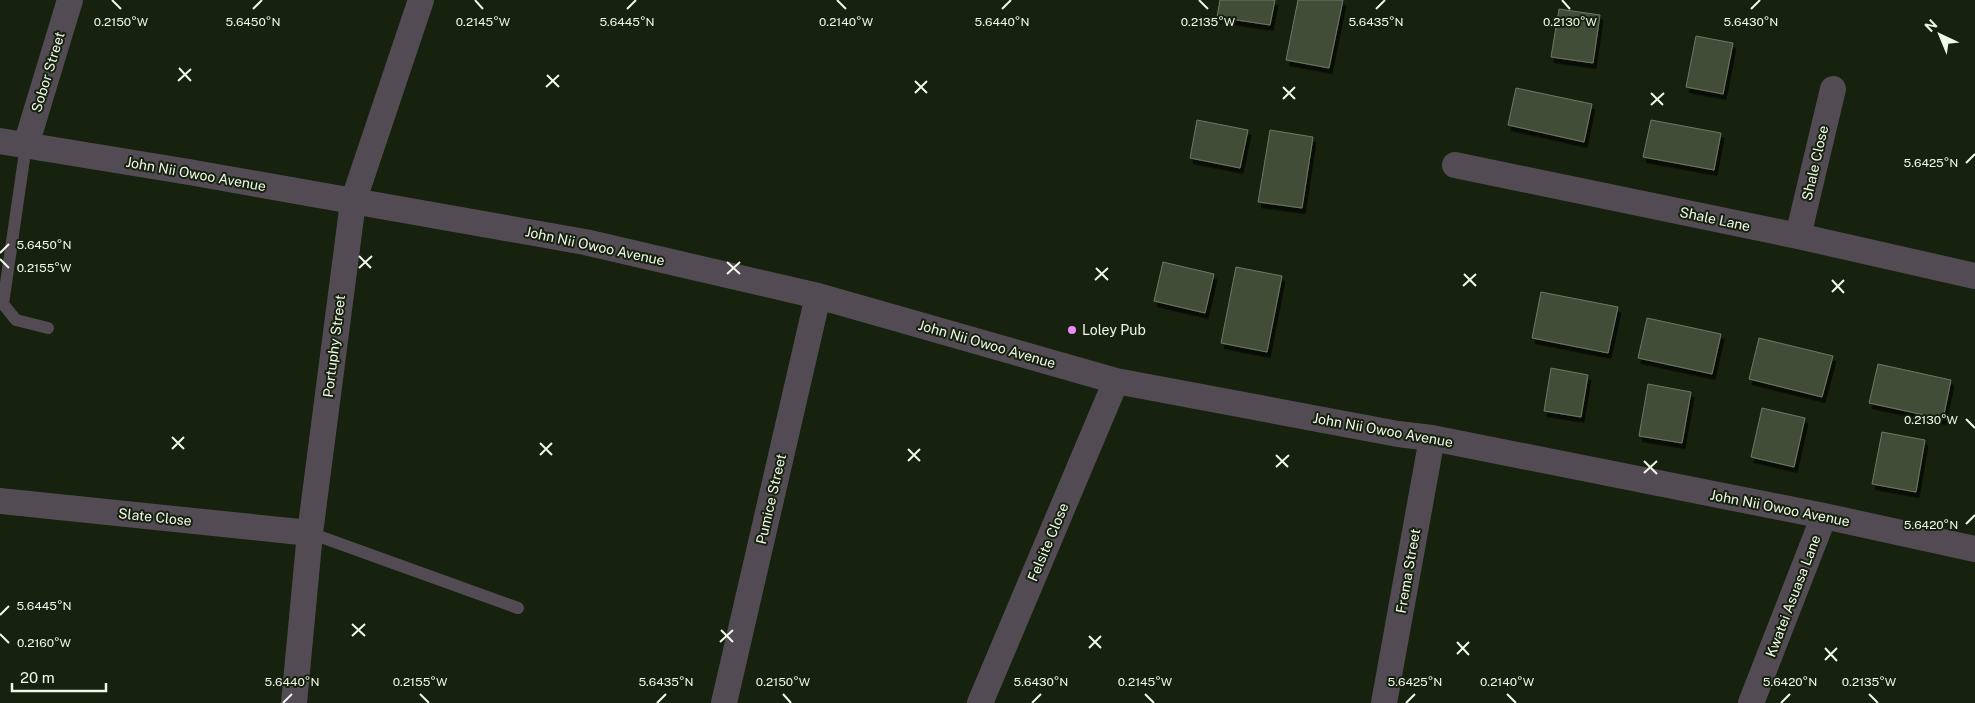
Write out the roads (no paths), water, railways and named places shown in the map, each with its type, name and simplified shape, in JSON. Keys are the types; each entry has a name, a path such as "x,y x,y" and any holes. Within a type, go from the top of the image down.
{"street":[{"name":"Sobor Street","path":"26,145 70,0"},
{"name":"Portuphy Street","path":"294,703 310,533 353,202 422,0"},
{"name":"Shale Close","path":"1798,236 1833,90"},
{"name":"John Nii Owoo Avenue","path":"0,141 585,242 818,296 1116,381 1398,434 1432,438 1824,516 1975,549"},
{"name":"Shale Lane","path":"1455,165 1798,236 1975,276"},
{"name":"Pumice Street","path":"724,703 818,296"},
{"name":"Felsite Close","path":"980,703 1116,381"},
{"name":"Frema Street","path":"1384,703 1432,438"},
{"name":"Slate Close","path":"0,501 310,533"},
{"name":"Kwatei Asuasa Lane","path":"1751,703 1824,516"}],"lane":[{"path":"26,145 2,304 16,320 48,328"},
{"path":"310,533 518,608"}],"place":[{"name":"Loley Pub","path":"1072,330"}]}
